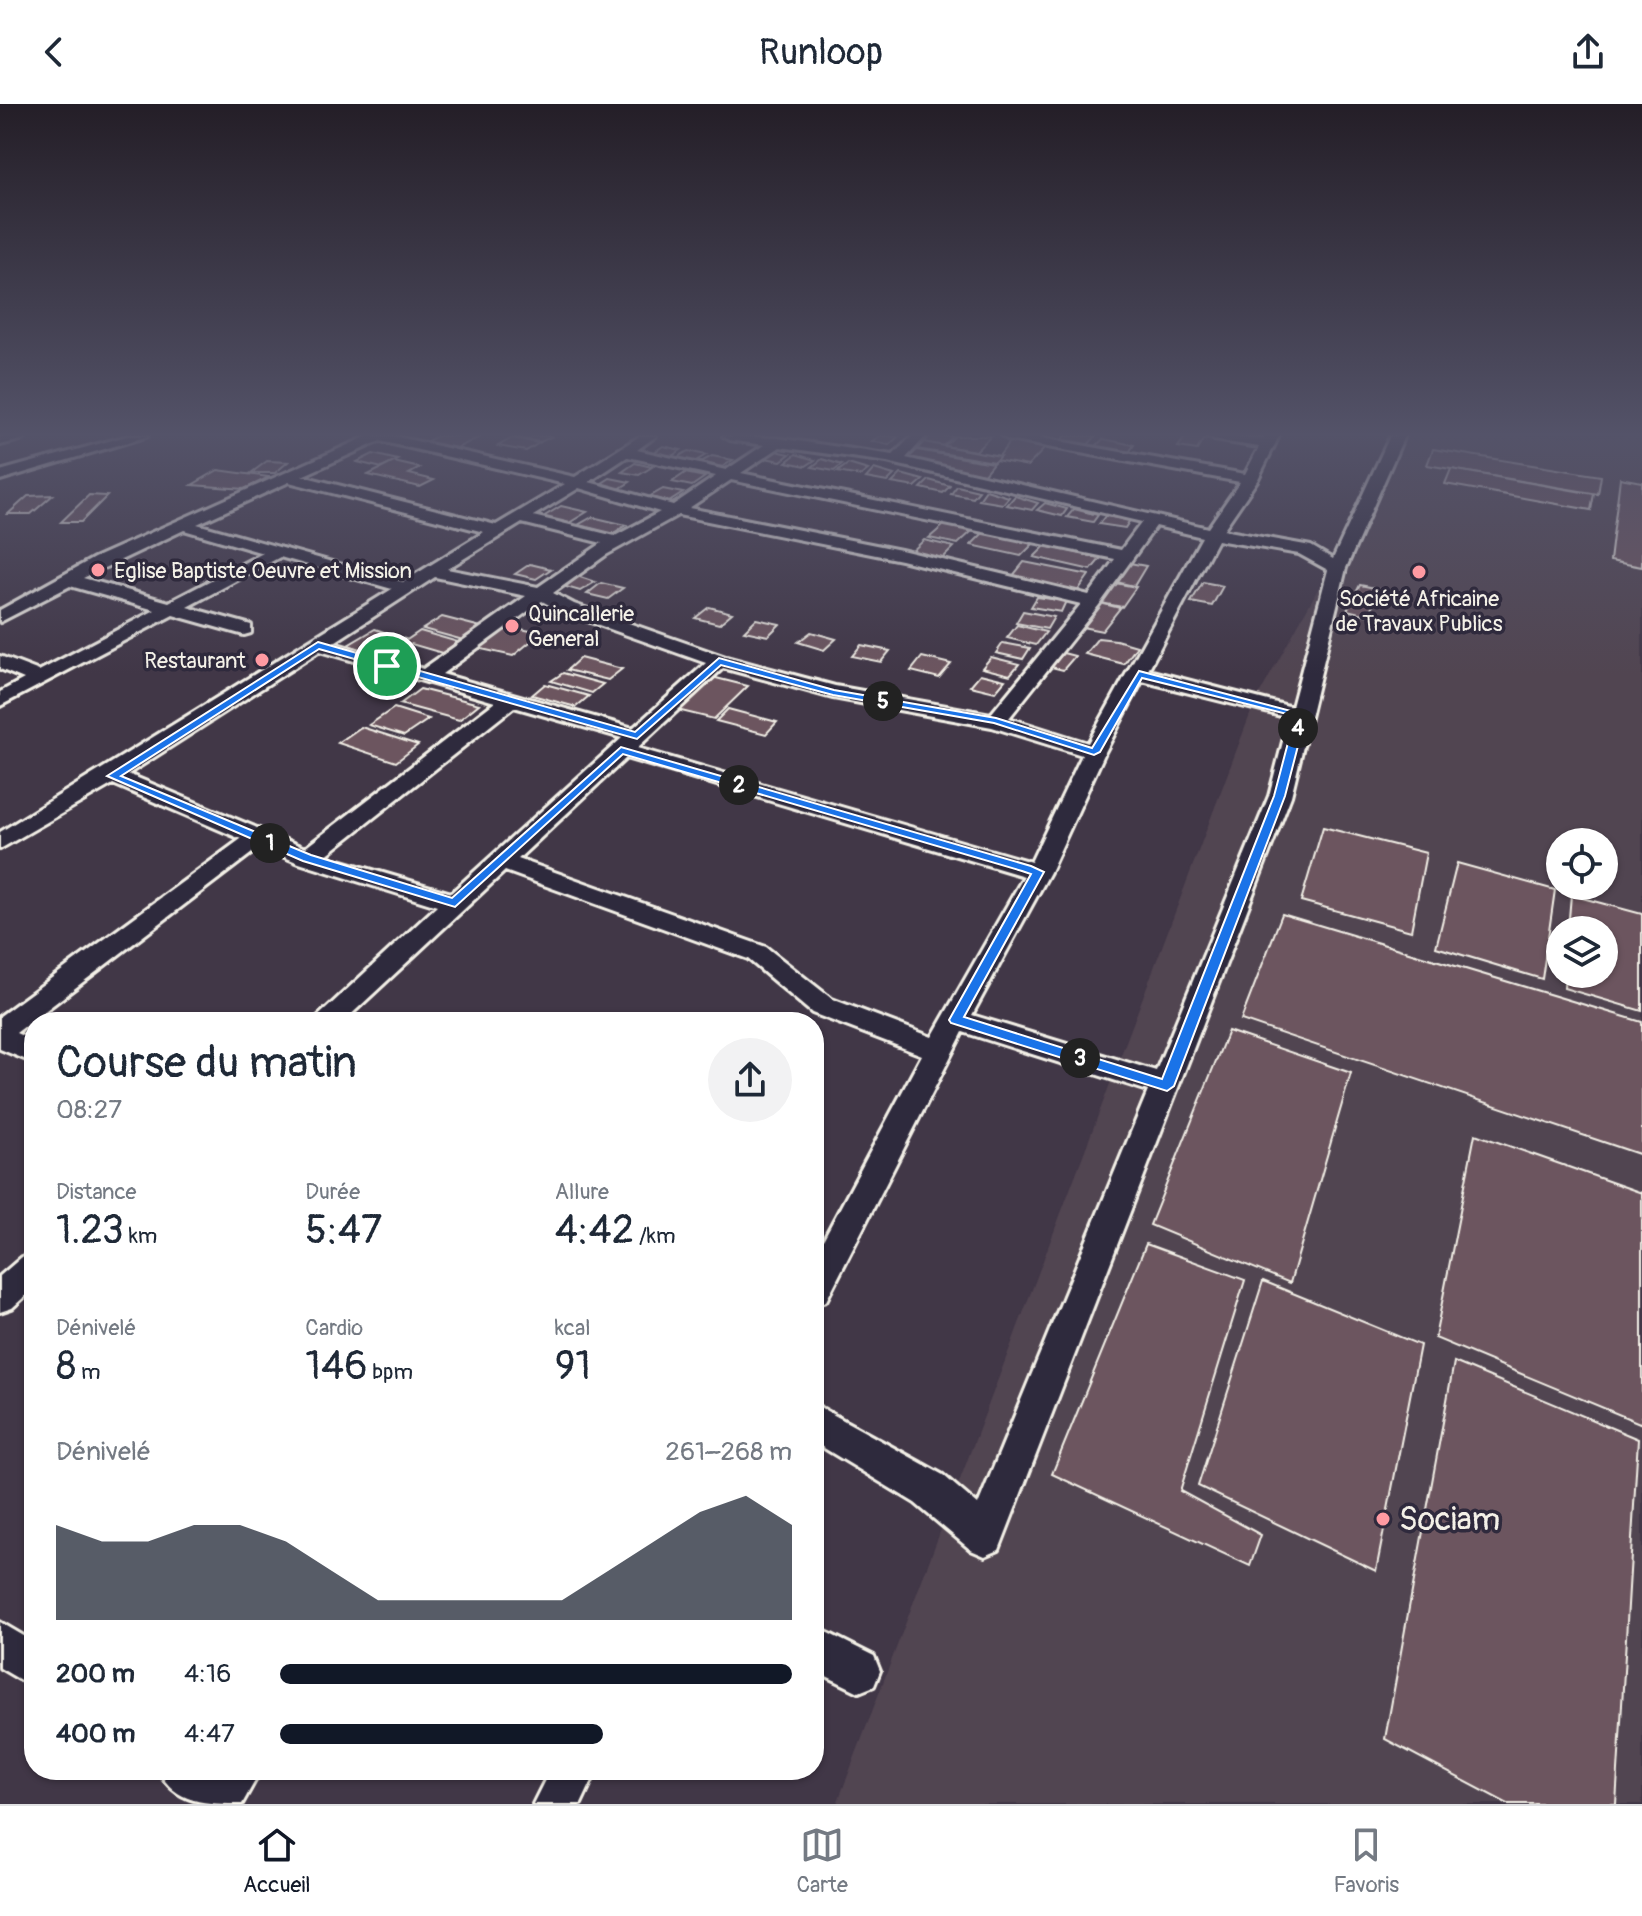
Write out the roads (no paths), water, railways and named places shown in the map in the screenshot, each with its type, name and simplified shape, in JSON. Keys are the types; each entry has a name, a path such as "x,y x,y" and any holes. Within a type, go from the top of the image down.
{"street":[{"path":"0,617 203,515"},
{"path":"438,515 500,531"},
{"path":"0,842 113,776 432,571 526,515"},
{"path":"425,677 539,593 665,515"},
{"path":"702,515 901,555 1093,601"},
{"path":"916,515 1125,556"},
{"path":"1140,515 1212,534 1288,545 1337,568"},
{"path":"824,1271 939,1050 1038,872 1094,752 1225,515"},
{"path":"824,1428 929,1489 985,1536 1167,1086 1280,796 1337,568 1361,515"},
{"path":"521,518 618,542"},
{"path":"996,721 1093,601 1153,518"},
{"path":"901,555 942,521"},
{"path":"183,525 407,588"},
{"path":"0,700 279,551"},
{"path":"432,571 539,593 568,608 675,643 719,661 833,692 996,721 1094,752"},
{"path":"69,580 244,629"},
{"path":"318,645 509,701 629,743 1038,872"},
{"path":"337,1012 719,661"},
{"path":"0,662 41,679"},
{"path":"1139,674 1301,715"},
{"path":"307,858 509,701"},
{"path":"113,776 307,858 455,903"},
{"path":"24,1012 257,838"},
{"path":"500,861 757,953 777,966 822,1006 939,1050"},
{"path":"0,1030 24,1012"},
{"path":"956,1020 1167,1086"},
{"path":"0,1037 24,1048"},
{"path":"0,1643 24,1660"},
{"path":"824,1652 859,1671"},
{"path":"202,1780 224,1790"},
{"path":"556,1804 569,1780"}],"place":[{"name":"Eglise Baptiste Oeuvre et Mission","path":"98,570"},
{"name":"Société Africaine de Travaux Publics","path":"1419,572"},
{"name":"Quincallerie General","path":"512,626"},
{"name":"Restaurant","path":"262,660"},
{"name":"Sociam","path":"1383,1519"}]}
